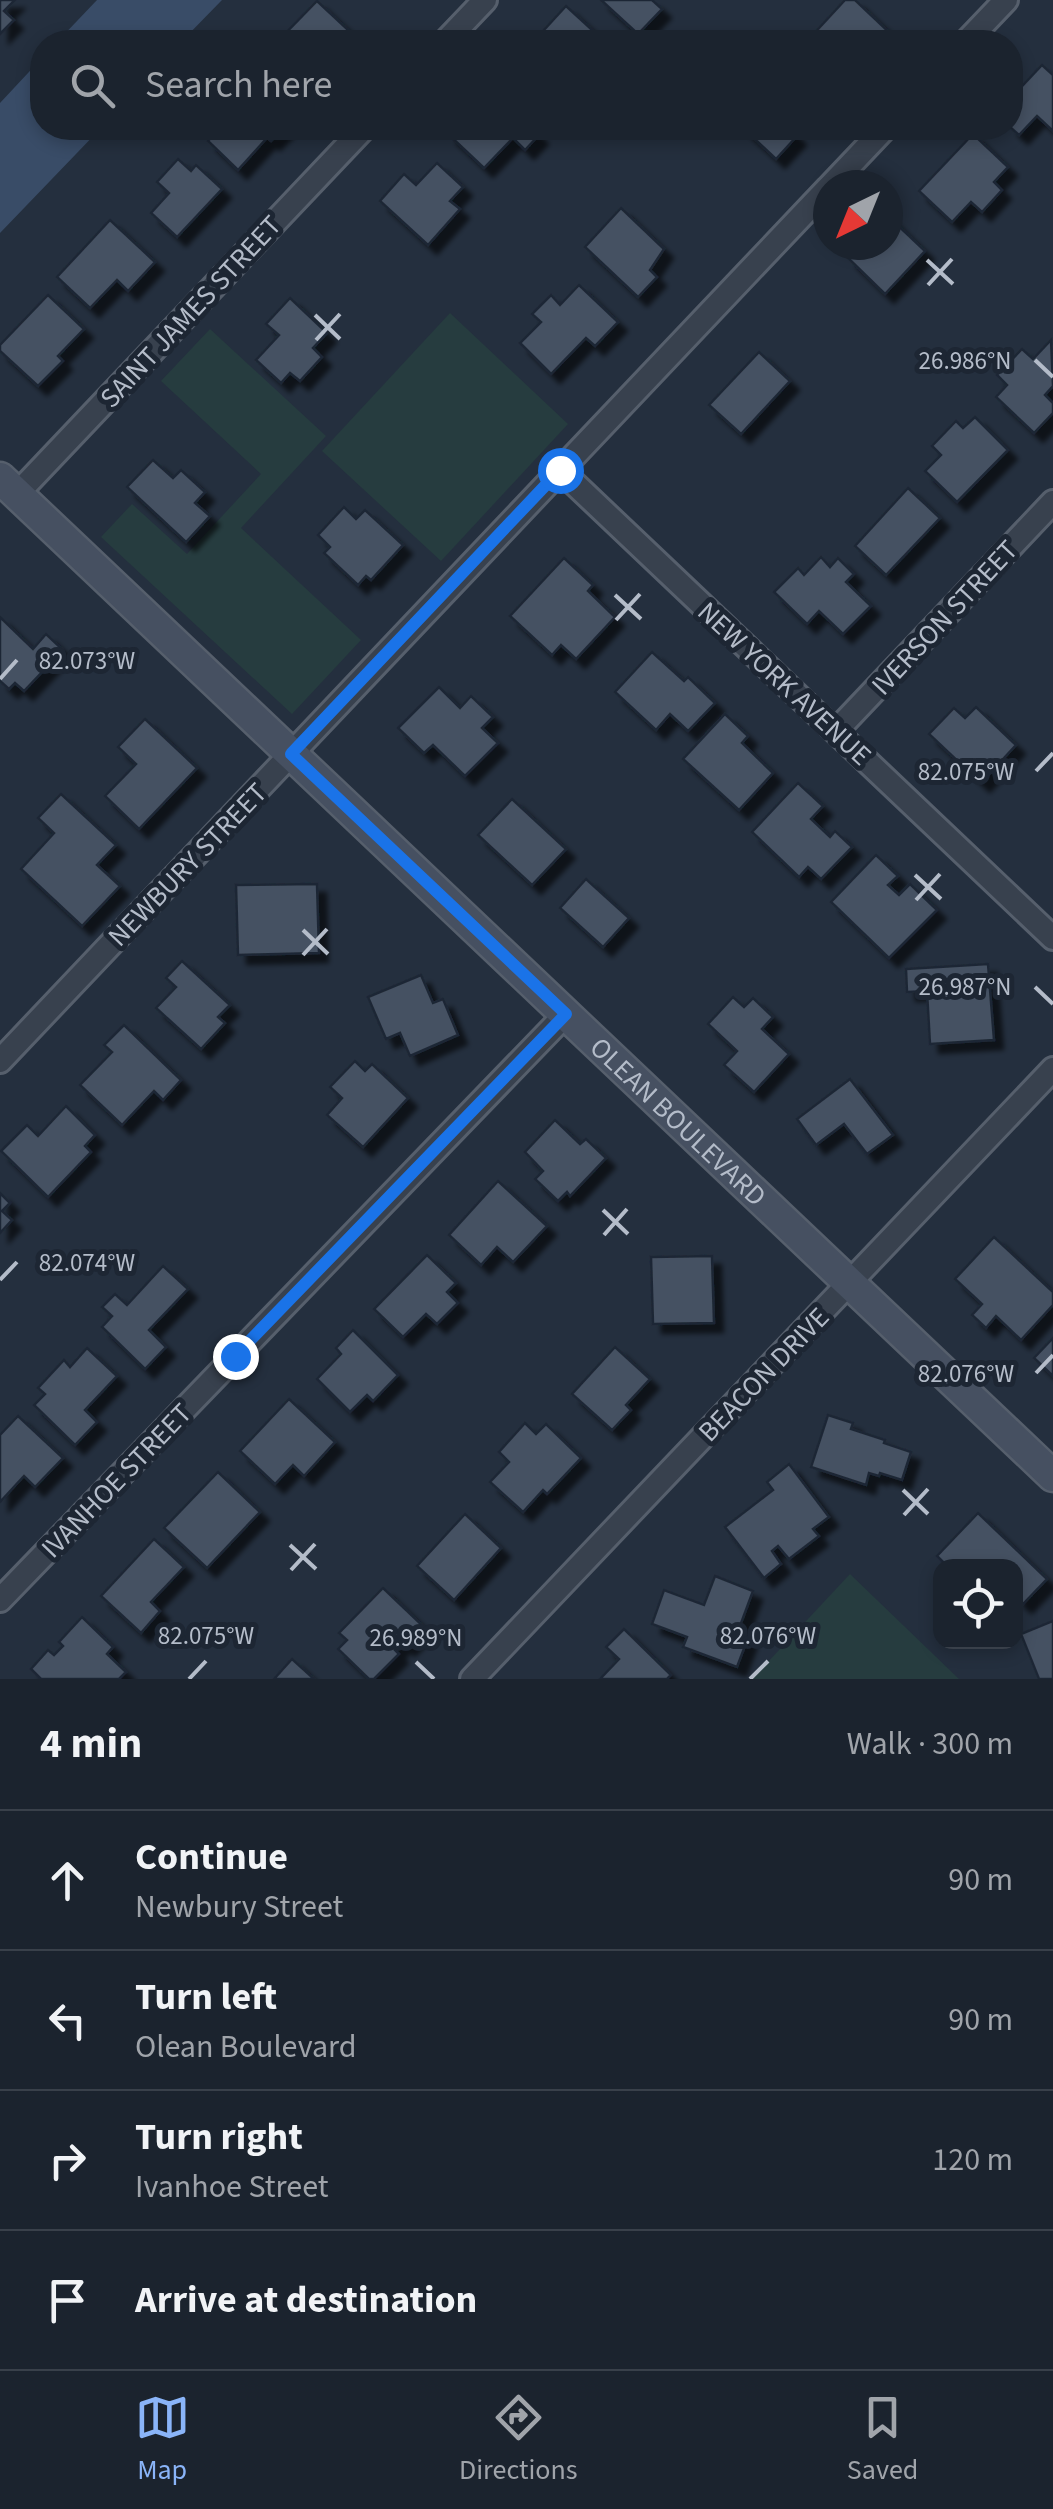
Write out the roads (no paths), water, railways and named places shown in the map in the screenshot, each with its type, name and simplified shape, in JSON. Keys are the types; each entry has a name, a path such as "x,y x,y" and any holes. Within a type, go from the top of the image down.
{"street":[{"path":"456,30 485,0"},
{"path":"977,30 1006,0"},
{"name":"SAINT JAMES STREET","path":"8,486 352,140"},
{"name":"NEWBURY STREET","path":"844,170 873,140"},
{"name":"NEWBURY STREET","path":"0,1061 813,203"},
{"name":"NEW YORK AVENUE","path":"560,470 1053,938"},
{"name":"OLEAN BOULEVARD","path":"8,486 1053,1476"},
{"name":"IVERSON STREET","path":"836,732 1053,502"},
{"name":"IVANHOE STREET","path":"0,1600 566,1014"},
{"name":"BEACON DRIVE","path":"472,1679 1053,1070"}],"water":[{"path":"97,0 222,0 193,30 68,30"},
{"path":"30,71 30,140 89,140 0,233 0,103"}]}
